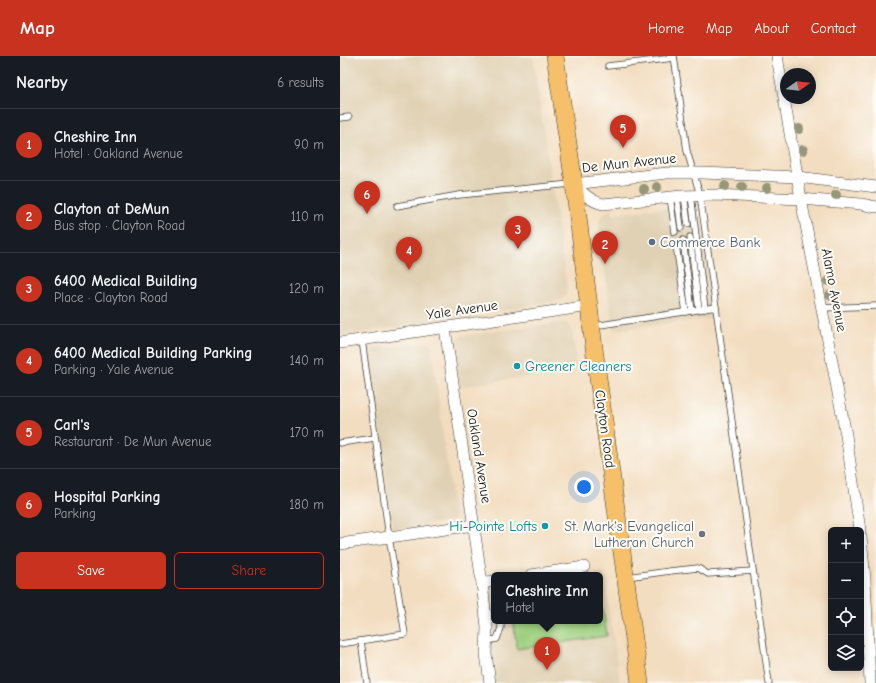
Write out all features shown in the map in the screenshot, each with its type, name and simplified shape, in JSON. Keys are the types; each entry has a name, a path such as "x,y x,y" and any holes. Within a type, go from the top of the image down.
{"main road":[{"name":"Clayton Road","path":"555,56 574,184 588,306 640,683"}],"street":[{"name":"Alamo Avenue","path":"777,56 801,199 846,435 860,527"},
{"name":"De Mun Avenue","path":"574,184 667,173 693,173 798,177 876,187"},
{"name":"De Mun Avenue","path":"574,184 588,198 603,204 684,196 801,199 861,204 876,207"},
{"name":"Yale Avenue","path":"340,343 588,306"},
{"name":"Oakland Avenue","path":"444,328 482,583 487,627 486,654 490,683"},
{"path":"340,544 474,525"},
{"path":"863,563 870,683"},
{"path":"551,572 584,567"},
{"path":"482,583 491,582"}],"lane":[{"path":"608,66 674,57 687,151 693,173 684,196 674,232"},
{"path":"340,118 349,117"},
{"path":"397,206 460,195 574,184"},
{"path":"684,196 688,224"},
{"path":"681,228 684,196"},
{"path":"684,196 716,307 768,683"},
{"path":"684,196 702,309"},
{"path":"690,237 702,309"},
{"path":"683,240 692,311"},
{"path":"676,244 686,312"},
{"path":"822,308 876,306"},
{"path":"591,326 716,307"},
{"path":"340,644 405,634 389,537 362,340"},
{"path":"340,443 376,438"},
{"path":"625,577 698,568 708,574 753,571"},
{"path":"486,641 496,640 501,624"},
{"path":"362,641 367,683"}],"shaded area":[{"path":"340,56 533,56 567,289 566,295 560,301 340,336"},
{"path":"697,206 714,318 613,330 599,228 600,217 610,210 613,211 613,214"},
{"path":"556,323 570,325 577,369 460,387 455,340 461,336"},
{"path":"425,342 430,343 432,349 454,516 453,521 393,529 368,349"},
{"path":"603,573 620,683 494,683 490,648 495,642 493,624 603,624"},
{"path":"488,588 491,588 491,611"}],"green space":[{"path":"603,609 607,636 517,649 513,624 603,624"}],"place":[{"name":"Carl's","path":"623,148"},
{"name":"Hospital Parking","path":"367,214"},
{"name":"Commerce Bank","path":"652,242"},
{"name":"6400 Medical Building","path":"518,249"},
{"name":"Clayton at DeMun","path":"605,264"},
{"name":"6400 Medical Building Parking","path":"409,270"},
{"name":"Greener Cleaners","path":"517,366"},
{"name":"Hi-Pointe Lofts","path":"545,526"},
{"name":"St. Mark's Evangelical Lutheran Church","path":"702,534"},
{"name":"Cheshire Inn","path":"547,670"}]}
